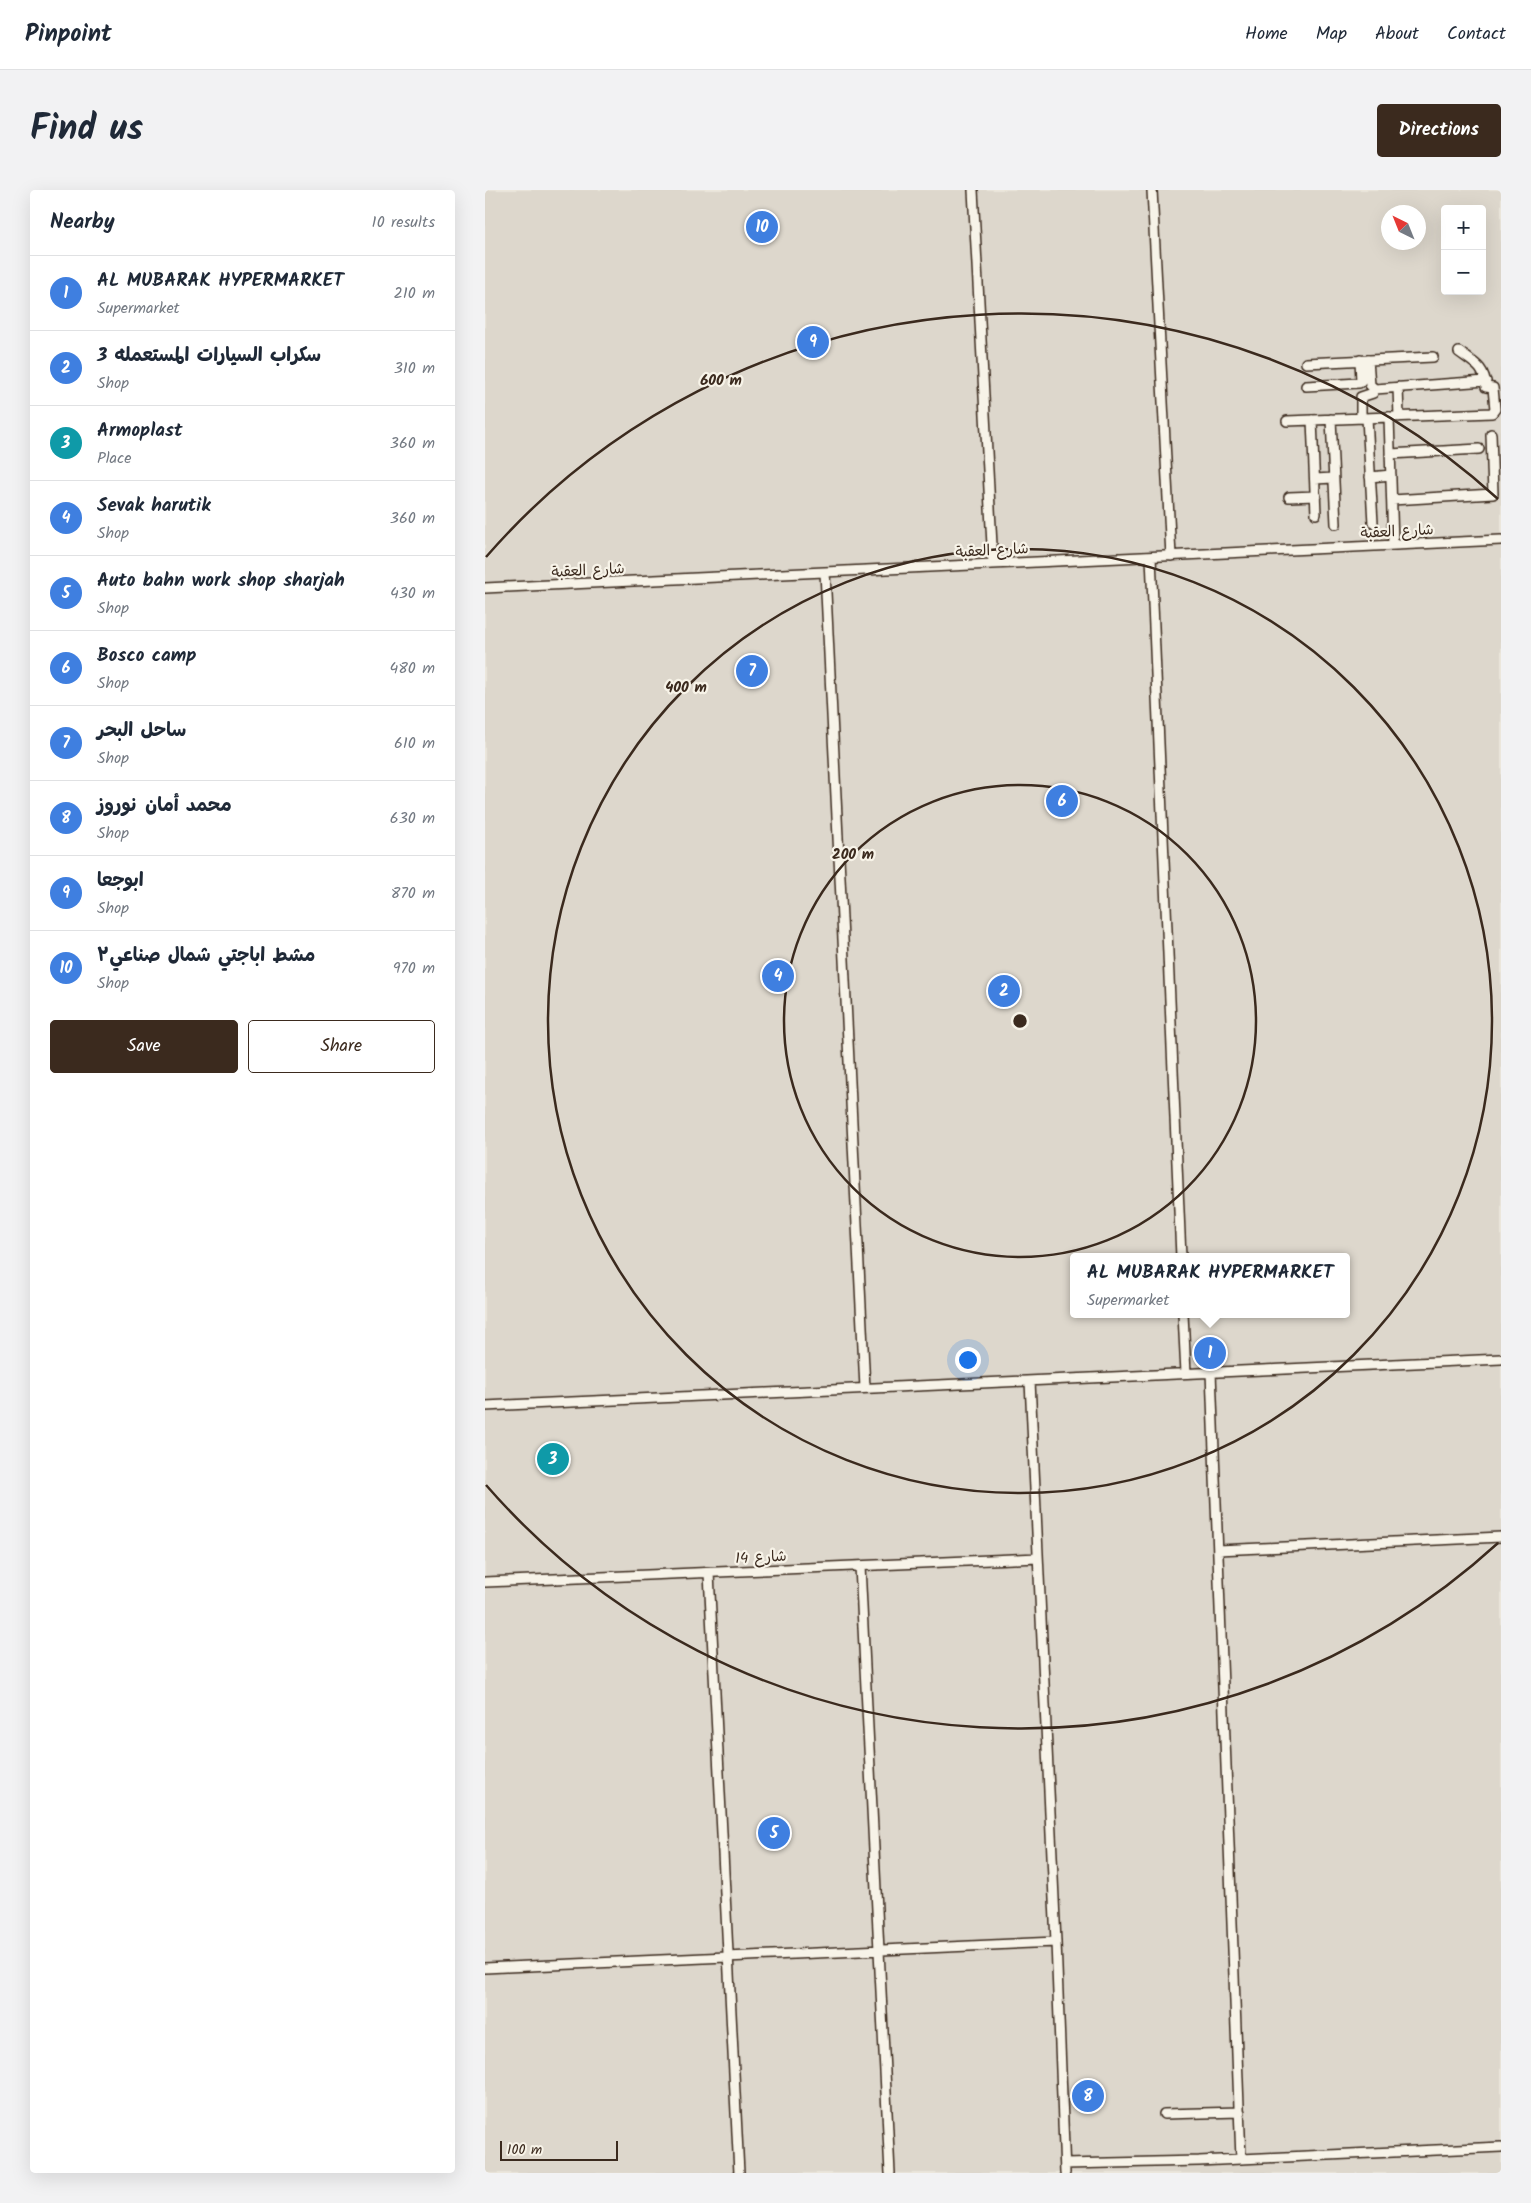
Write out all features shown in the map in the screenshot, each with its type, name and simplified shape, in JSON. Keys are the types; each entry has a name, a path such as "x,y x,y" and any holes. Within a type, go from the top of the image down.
{"street":[{"path":"973,190 993,564"},
{"path":"1153,190 1171,556"},
{"path":"1287,421 1492,413 1495,409 1494,388 1486,386 1483,371 1459,352"},
{"path":"1306,363 1433,357"},
{"path":"1364,360 1370,385 1375,389 1486,381"},
{"path":"1306,386 1359,384 1364,360"},
{"path":"1398,387 1399,417"},
{"path":"1373,523 1361,397 1373,393 1375,389"},
{"path":"1389,417 1393,544"},
{"path":"1331,419 1335,524"},
{"path":"1312,420 1316,514"},
{"path":"1392,500 1493,494 1491,434"},
{"path":"1391,454 1479,449"},
{"path":"1370,477 1391,475"},
{"path":"1315,479 1333,478"},
{"path":"1289,497 1315,496"},
{"name":"شارع العقبة","path":"485,588 1501,540"},
{"path":"1151,557 1181,1253"},
{"path":"825,572 865,1388"},
{"path":"1183,1318 1186,1373"},
{"path":"485,1406 1501,1359"},
{"path":"1211,1372 1241,2159"},
{"path":"1030,1380 1065,2169 1501,2147"},
{"path":"1218,1550 1501,1537"},
{"name":"شارع 14","path":"485,1582 1038,1558"},
{"path":"860,1566 890,2173"},
{"path":"709,1573 739,2173"},
{"path":"485,1968 1056,1942"},
{"path":"1164,2114 1239,2112"}],"shaded area":[{"path":"485,190 1501,190 1501,2173 485,2173"}],"place":[{"name":"مشط اباجتي شمال صناعي٣","path":"762,227"},
{"name":"ابوجعا","path":"813,342"},
{"name":"ساحل البحر","path":"752,671"},
{"name":"Bosco camp","path":"1062,801"},
{"name":"Sevak harutik","path":"778,976"},
{"name":"سكراب السيارات المستعمله 3","path":"1004,991"},
{"name":"AL MUBARAK HYPERMARKET","path":"1210,1353"},
{"name":"Armoplast","path":"553,1459"},
{"name":"Auto bahn work shop sharjah","path":"774,1833"},
{"name":"محمد أمان نوروز","path":"1088,2096"}]}
